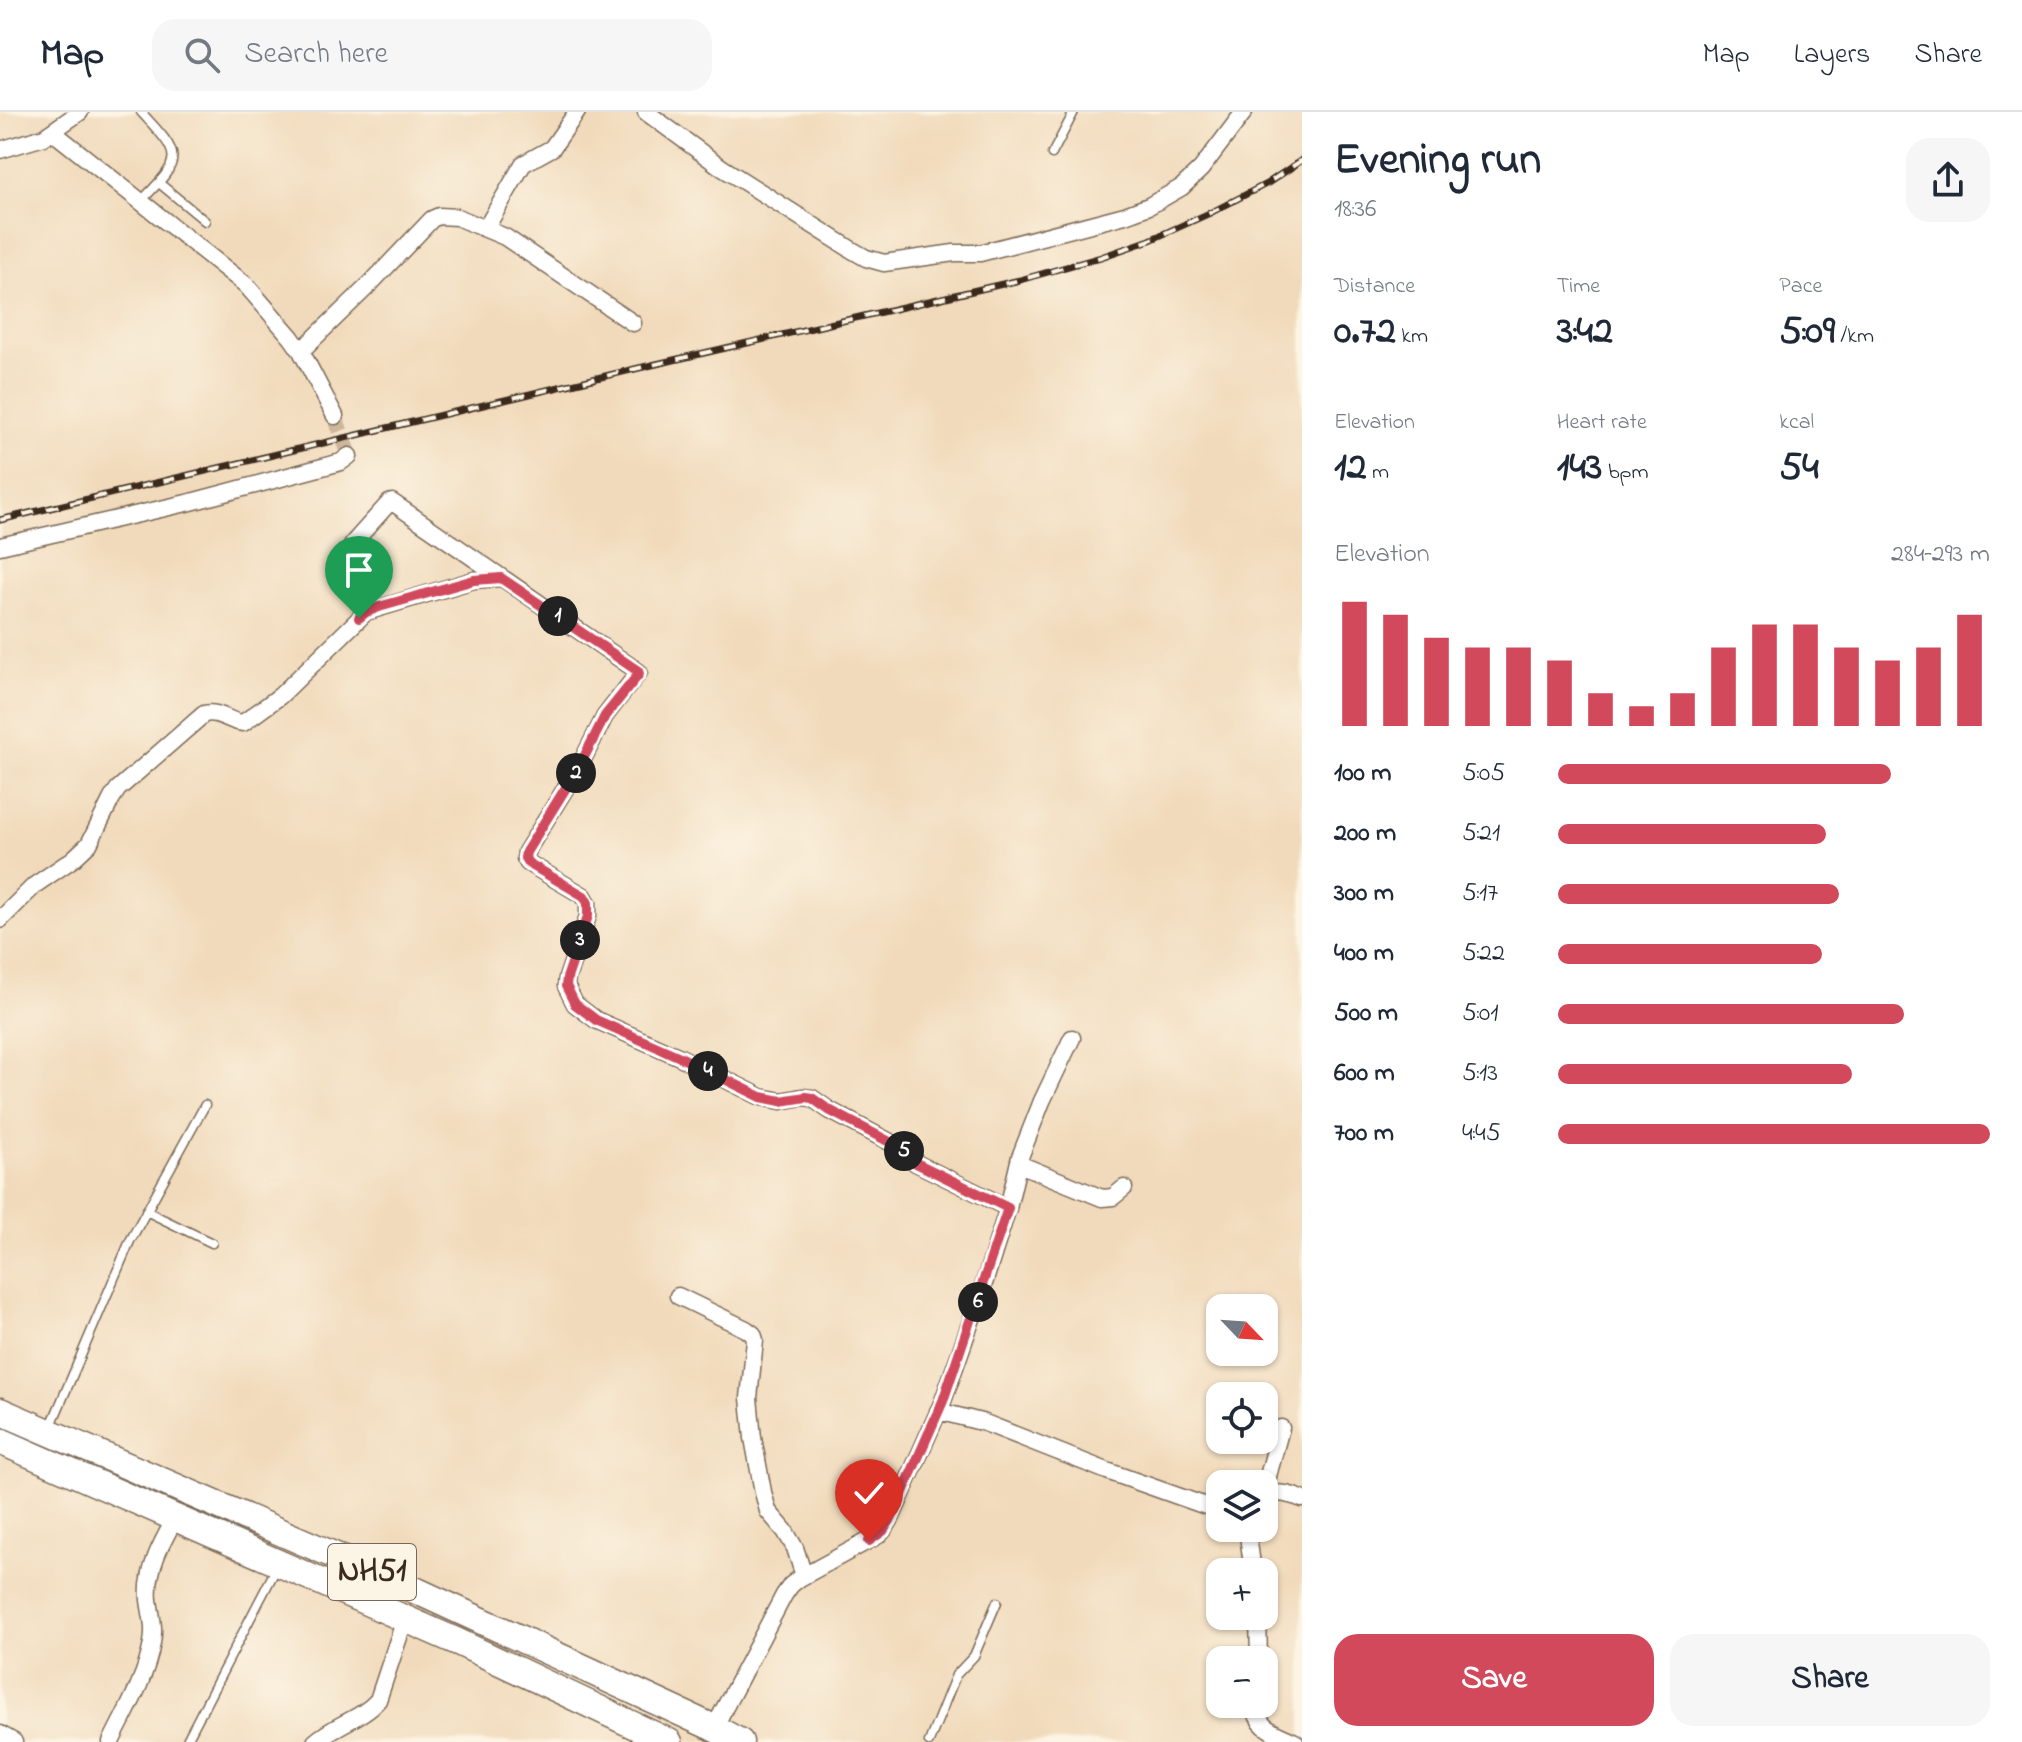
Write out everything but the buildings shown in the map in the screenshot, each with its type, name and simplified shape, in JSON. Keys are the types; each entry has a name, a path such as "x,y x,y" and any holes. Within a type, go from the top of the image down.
{"highway":[{"name":"NH51","path":"0,1411 370,1571 740,1742"},
{"name":"NH51","path":"0,1441 405,1619 669,1742"},
{"path":"358,1598 370,1571"}],"street":[{"path":"0,150 34,142 80,112"},
{"path":"486,228 523,164 552,148 577,112"},
{"path":"646,112 721,167 852,250 884,263 954,253 980,253 1149,206 1182,187 1201,169 1244,112"},
{"path":"53,132 246,285 301,351 335,416"},
{"path":"301,351 432,219 439,216 457,217 521,247 633,323"},
{"path":"0,546 191,502 341,462 349,456"},
{"path":"353,543 392,502 639,672 605,716 580,765 526,852 528,863 584,896 588,903 588,916 567,978 566,986 575,1004 596,1020 761,1097 781,1101 812,1098 901,1148 916,1163 1008,1208"},
{"path":"0,920 46,876 83,851 98,830 118,789 204,714 217,713 243,723 280,696 366,612 474,580 501,578"},
{"path":"714,1728 791,1585 869,1541 883,1531 891,1519 938,1411 981,1293 1019,1164 1042,1101 1072,1038"},
{"path":"1019,1164 1102,1198 1113,1197 1124,1188"},
{"path":"678,1296 753,1334 749,1398 763,1492 768,1511 795,1548 804,1576"},
{"path":"938,1411 985,1423 1206,1508"},
{"path":"1270,1470 1281,1428"},
{"path":"1278,1493 1302,1499"},
{"path":"111,1742 147,1664 154,1628 149,1598 153,1567 160,1545 176,1517"},
{"path":"315,1742 378,1700 405,1619"},
{"path":"1257,1718 1295,1742"},
{"path":"0,1734 14,1742"}],"lane":[{"path":"141,112 173,150 171,167 141,201"},
{"path":"1052,154 1074,112"},
{"path":"159,183 205,221"},
{"path":"49,1432 130,1241 205,1105"},
{"path":"146,1211 212,1243"},
{"path":"186,1742 279,1563"},
{"path":"929,1742 956,1675 974,1656 997,1602"}],"tunnel":[{"path":"335,416 349,456"}],"railway":[{"path":"0,520 1020,280 1150,240 1268,183 1302,160"}],"route":[{"path":"359,618 379,607 474,580 501,578 638,671 639,674 605,716 580,765 526,852 528,863 573,888 588,903 588,916 567,978 566,986 575,1004 596,1020 761,1097 781,1101 806,1097 817,1100 829,1110 901,1148 916,1163 1008,1208 943,1401 888,1525 869,1541"}]}
